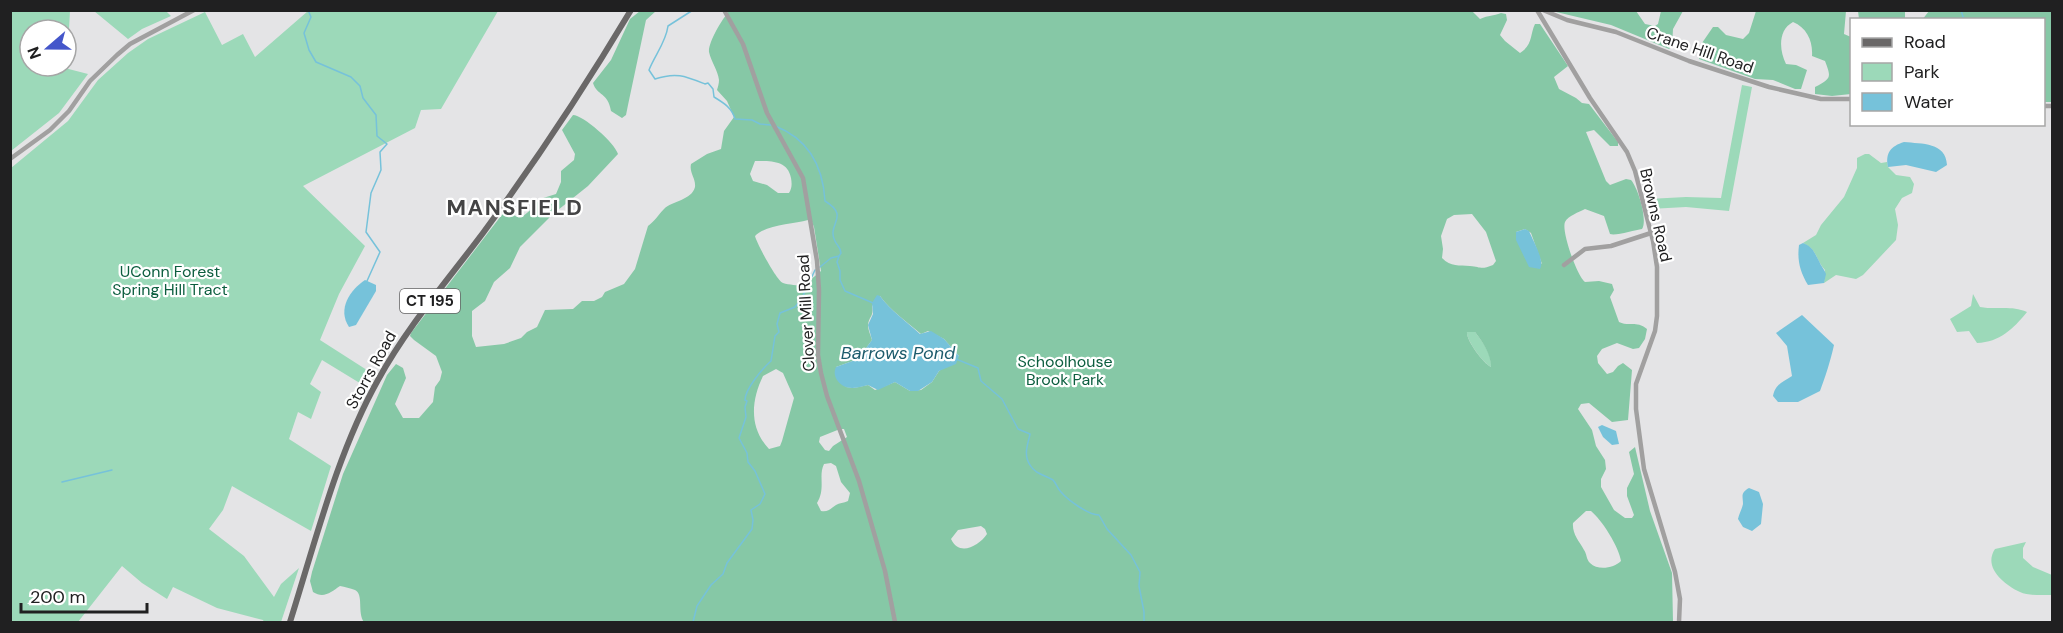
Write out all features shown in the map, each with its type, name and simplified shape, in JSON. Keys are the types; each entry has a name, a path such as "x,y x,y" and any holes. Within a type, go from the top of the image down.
{"main road":[{"name":"Storrs Road","path":"290,622 350,440 377,382 414,322 482,234 559,127 631,10"}],"street":[{"path":"10,159 50,130 69,111 90,81 130,44 194,10"},
{"name":"Clover Mill Road","path":"724,10 743,44 767,113 803,178 817,261 818,355 821,373 826,396 859,481 885,571 895,622"},
{"name":"Browns Road","path":"1537,10 1590,98 1627,152 1651,233 1657,267 1657,316 1652,339 1636,384 1636,410 1644,469 1675,572 1680,599 1679,622"},
{"name":"Crane Hill Road","path":"1543,10 1567,20 1616,32 1689,61 1769,87 1821,99 1850,99"},
{"path":"1564,265 1585,249 1611,246 1651,233"}],"green space":[{"path":"11,10 70,11 70,18 18,18 18,78 78,78 78,71 88,74 59,113 11,151"},
{"name":"Schoolhouse Brook Park","path":"1471,10 1480,19 1501,13 1506,14 1507,20 1500,35 1520,53 1529,43 1535,24 1540,24 1568,66 1554,77 1559,89 1582,103 1589,104 1618,142 1618,146 1610,146 1594,130 1586,132 1606,181 1610,185 1626,179 1631,180 1641,204 1644,219 1642,229 1610,234 1604,216 1585,209 1566,220 1564,227 1574,263 1585,282 1599,281 1612,284 1614,290 1610,297 1619,322 1639,325 1647,329 1645,339 1639,348 1633,349 1617,343 1602,349 1597,356 1598,363 1607,374 1623,363 1632,370 1628,420 1612,422 1589,403 1581,404 1578,409 1592,430 1596,446 1605,460 1606,469 1601,479 1601,487 1614,510 1625,518 1632,518 1634,515 1627,496 1627,488 1634,474 1629,452 1635,447 1650,511 1672,573 1673,622 364,622 359,595 355,590 340,586 324,595 313,592 310,581 312,572 343,474 387,375 396,364 403,368 406,378 395,404 403,418 419,418 433,402 435,387 442,372 436,356 414,340 410,336 411,333 504,212 522,217 540,199 556,194 561,182 561,171 574,160 575,154 562,130 573,115 598,130 618,154 588,186 553,214 520,247 510,268 494,282 485,301 472,311 472,336 476,347 504,344 521,338 537,327 545,310 573,309 582,301 594,301 602,297 605,292 624,284 635,269 648,226 664,209 686,198 693,191 695,184 691,164 721,149 724,131 734,117 727,101 717,90 719,81 709,52 713,37 728,11","holes":["755,161 772,162 786,168 792,186 789,193 778,193 767,185 753,181 750,174","1472,214 1486,232 1496,261 1493,265 1483,268 1449,263 1442,258 1441,236 1447,219 1454,215","808,220 814,227 821,271 803,286 785,284 780,281 755,236 765,229","1525,229 1531,233 1542,264 1524,250 1518,242 1516,232","880,296 921,334 928,331 944,339 959,356 939,371 932,382 921,390 910,391 895,382 875,390 868,385 846,387 836,367 858,359 872,340 868,325 872,306","1467,332 1475,332 1481,340 1490,358 1491,367 1472,346","776,369 783,373 794,398 780,446 769,449 758,432 754,414 756,395 763,376","844,429 847,437 829,451 825,450 819,442 820,437","831,463 836,466 841,482 850,493 848,501 824,511 821,511 817,503 821,492 824,464","1586,511 1591,511 1609,534 1621,561 1606,568 1593,565 1588,560 1574,531 1573,523","981,526 985,529 987,534 974,546 959,548 951,539 958,530"]},
{"path":"94,11 166,11 171,16 142,29 128,39"},
{"name":"UConn Forest Spring Hill Tract","path":"308,11 498,11 441,109 421,110 415,128 303,186 365,246 339,294 320,340 370,372 363,385 322,360 310,384 321,392 311,419 298,412 289,439 331,466 311,531 232,486 223,510 209,529 244,556 274,597 281,584 299,568 281,622 264,622 217,608 173,587 167,599 142,583 122,566 78,622 11,622 11,168 68,121 98,80 128,53 148,39 205,12 222,45 243,34 255,57"},
{"path":"640,11 656,11 646,20 626,115 622,118 611,111 607,100 593,83 611,60 630,19"},
{"path":"1552,11 1636,11 1645,24 1655,26 1658,24 1661,11 1683,11 1673,29 1672,46 1669,49 1611,25"},
{"path":"1756,11 1846,11 1844,34 1850,37 1850,94 1832,96 1815,94 1815,87 1829,77 1825,61 1812,56 1808,36 1793,22 1782,35 1781,47 1786,64 1807,70 1801,89 1795,89 1773,80 1755,79 1699,59 1702,43 1713,27 1718,27 1726,35 1743,39 1749,33"},
{"path":"1858,11 1905,11 1905,18 1859,18"},
{"path":"1929,11 2052,11 2052,102 2045,102 2045,18 1924,18"},
{"path":"1742,85 1752,87 1729,211 1686,207 1650,209 1648,199 1721,198"},
{"path":"1869,154 1881,163 1887,162 1888,167 1896,175 1910,177 1914,184 1912,193 1902,198 1895,209 1898,225 1896,240 1863,275 1856,279 1836,275 1824,283 1825,270 1814,252 1803,243 1816,235 1821,225 1844,197 1857,168 1857,158"},
{"path":"1973,294 1980,307 2027,312 2005,334 1993,340 1977,343 1969,331 1957,332 1950,319 1971,306"},
{"path":"1467,332 1475,332 1481,340 1488,353 1491,367 1476,351"},
{"path":"2026,542 2023,548 2023,558 2033,567 2052,575 2052,595 2031,595 2020,592 2001,580 1993,568 1991,562 1995,549"}],"water":[{"path":"1904,142 1938,148 1946,157 1947,165 1936,172 1906,165 1888,167 1888,154"},
{"path":"1525,229 1529,231 1538,250 1541,261 1540,269 1529,267 1516,240 1516,232"},
{"path":"1803,243 1813,250 1826,274 1824,283 1808,285 1805,280 1798,256 1799,245"},
{"path":"365,280 376,285 376,291 356,325 349,327 344,313 347,300 354,289"},
{"name":"Barrows Pond","path":"877,295 920,334 931,331 944,339 959,356 956,364 939,371 932,382 918,391 910,391 895,382 878,390 868,385 848,388 841,384 836,378 836,367 858,359 872,340 868,325 873,314 872,303"},
{"path":"1802,315 1834,345 1831,356 1820,391 1798,402 1778,402 1773,396 1776,389 1792,376 1787,346 1776,333"},
{"path":"1602,425 1616,431 1619,444 1612,445 1603,437 1598,427"},
{"path":"1749,488 1759,492 1763,504 1761,524 1752,531 1743,527 1738,519 1743,504 1743,493"}],"waterway":[{"path":"308,10 311,17 304,33 309,50 316,62 351,77 360,86 363,98 376,115 377,136 387,144 380,152 381,170 371,193 366,232 380,252 367,281"},
{"path":"693,10 668,26 663,43 649,70 655,79 675,75 708,83 713,89 714,97 730,109 735,119 752,120 760,124 771,125"},
{"path":"1961,10 1963,18"},
{"path":"775,126 797,138 805,146 817,166 825,201 836,212 833,235 841,253 820,267"},
{"path":"839,256 837,262 840,280 845,291 873,303"},
{"path":"693,622 697,606 711,585 723,574 727,563 752,529 751,510 760,504 765,494 755,471 748,462 747,453 739,438 746,417 746,395 755,379 771,361 775,336 779,332 777,324 780,313 795,307 802,298 815,270"},
{"path":"956,359 978,368 981,381 1002,399 1018,429 1030,434 1026,453 1032,468 1053,480 1073,503 1089,513 1099,515 1107,529 1131,555 1140,572 1139,586 1144,622"},
{"path":"62,482 112,470"}],"district":[{"name":"MANSFIELD","path":"515,207"}]}
